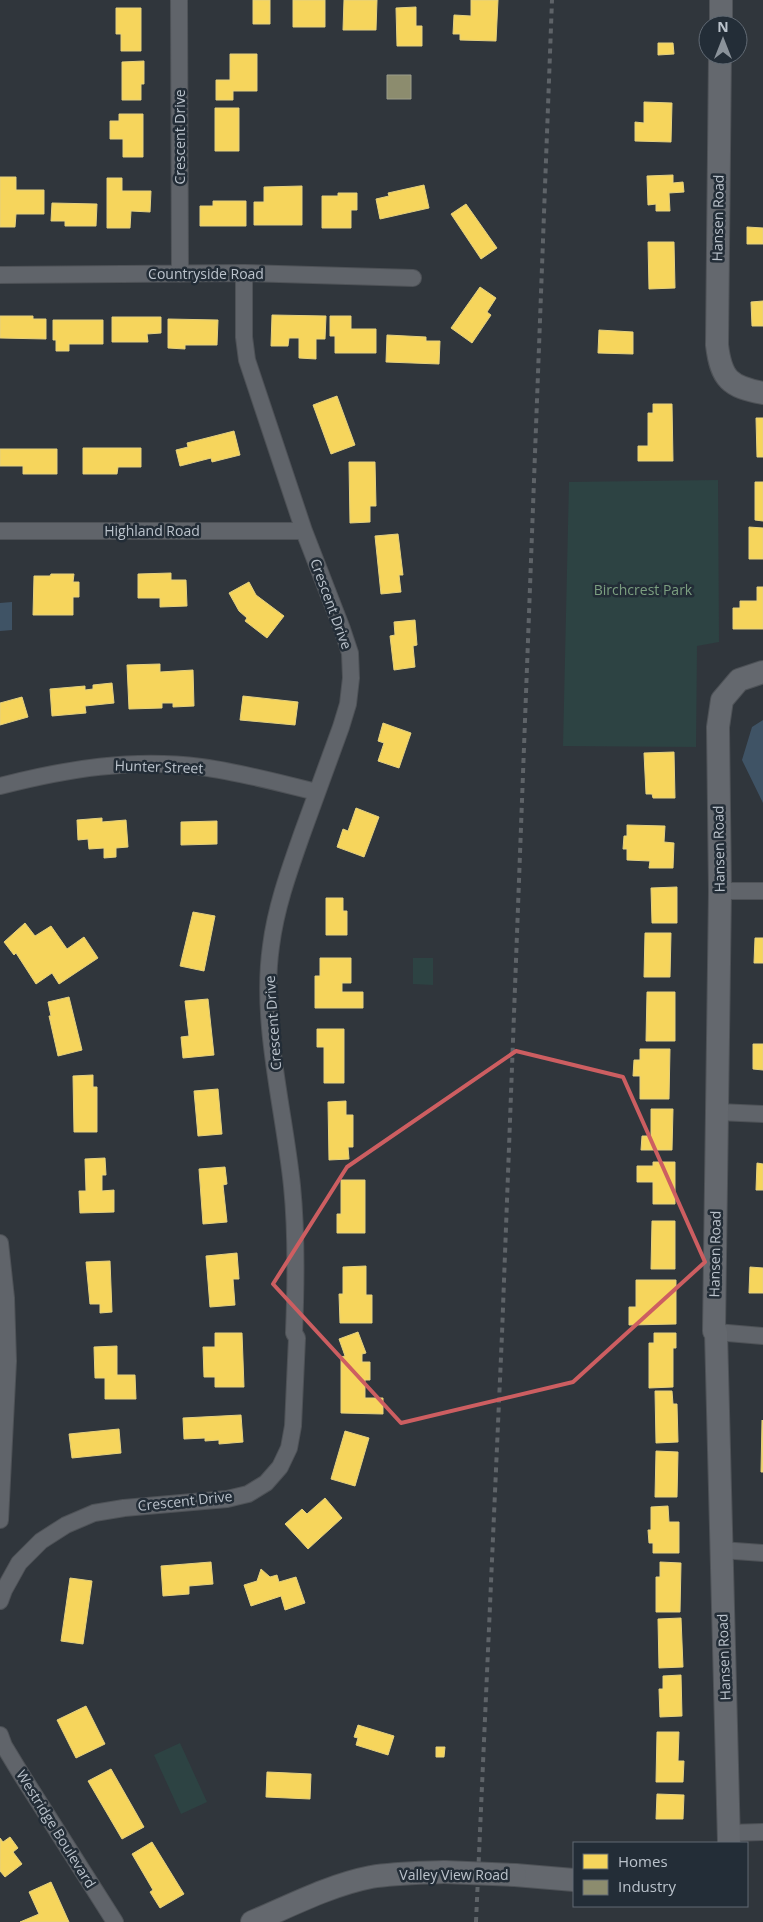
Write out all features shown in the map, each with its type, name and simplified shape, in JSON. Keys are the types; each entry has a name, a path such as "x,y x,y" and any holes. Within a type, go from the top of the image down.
{"street":[{"name":"Crescent Drive","path":"179,0 180,274"},
{"path":"721,0 721,15"},
{"name":"Hansen Road","path":"720,65 717,345 719,364 727,379 743,390 763,394"},
{"name":"Crescent Drive","path":"0,1601 19,1563 40,1542 66,1525 94,1513 248,1494 266,1483 276,1472 289,1448 293,1426 297,1338 294,1333 296,1269 292,1186 270,1028 268,988 270,947 278,906 348,704 350,653 304,531 246,360 244,273"},
{"name":"Countryside Road","path":"0,275 244,273 413,278"},
{"name":"Highland Road","path":"0,531 304,531"},
{"name":"Hansen Road","path":"729,1838 716,1332 714,1331 720,891 718,726 722,700 739,680 763,672"},
{"name":"Hunter Street","path":"0,786 46,774 90,767 149,764 200,767 251,776 317,792"},
{"path":"720,891 763,892"},
{"path":"718,1112 763,1114"},
{"path":"0,1243 6,1298 8,1361 0,1520"},
{"path":"716,1332 763,1336"},
{"path":"721,1550 763,1553"},
{"name":"Westridge Boulevard","path":"0,1735 4,1746 21,1774 115,1922"},
{"path":"729,1838 763,1832"},
{"name":"Valley View Road","path":"252,1922 335,1888 369,1878 400,1873 444,1872 573,1880"}],"highlighted area":[{"path":"516,1051 623,1077 705,1262 573,1382 401,1423 273,1284 347,1167"}],"green space":[{"name":"Birchcrest Park","path":"718,480 719,642 697,646 696,747 563,746 569,482"},
{"path":"413,958 433,958 433,985 413,984"},
{"path":"180,1743 207,1802 181,1814 154,1755"}],"water":[{"path":"12,602 12,630 0,631 0,603"},
{"path":"763,720 763,803 742,760 752,727"}],"building: Homes":[{"path":"253,0 270,0 270,24 253,24"},
{"path":"293,0 325,0 325,27 293,27"},
{"path":"344,0 377,0 376,30 343,30"},
{"path":"471,0 498,0 496,41 460,40 460,34 453,34 454,15 471,16"},
{"path":"416,7 416,26 422,26 422,46 397,46 396,8"},
{"path":"116,8 141,8 141,51 121,51 121,34 116,34"},
{"path":"658,43 673,43 674,54 658,55"},
{"path":"230,54 257,54 257,91 233,91 233,100 216,100 216,80 230,80"},
{"path":"144,61 144,84 141,84 141,100 122,100 122,62"},
{"path":"644,102 672,103 671,142 635,141 635,122 644,123"},
{"path":"215,108 239,108 239,151 215,151"},
{"path":"119,114 143,114 143,157 123,157 123,139 110,139 110,121 119,121"},
{"path":"673,175 673,183 683,182 684,192 669,193 670,211 656,211 656,204 648,205 647,176"},
{"path":"0,177 16,177 16,190 44,190 44,214 16,214 15,227 0,227"},
{"path":"107,178 122,178 122,191 151,191 150,212 131,211 130,228 107,228"},
{"path":"424,185 429,208 380,219 376,199 389,196 388,193"},
{"path":"302,186 302,225 254,225 254,202 264,202 264,187"},
{"path":"338,193 357,193 357,210 351,210 351,228 322,228 322,196 338,196"},
{"path":"213,201 246,201 246,226 200,226 200,206 213,206"},
{"path":"52,203 97,204 96,226 65,226 65,221 51,221"},
{"path":"466,204 497,248 481,259 451,214"},
{"path":"747,227 763,228 763,244 747,244"},
{"path":"648,242 674,242 675,288 649,289"},
{"path":"480,287 496,298 487,312 491,315 472,343 451,328"},
{"path":"763,301 763,326 752,326 751,302"},
{"path":"272,315 326,316 325,339 316,339 316,359 299,358 299,338 289,338 288,346 271,346"},
{"path":"0,316 33,316 33,319 46,319 46,339 0,338"},
{"path":"330,316 351,316 351,329 376,329 376,353 335,353 335,336 330,336"},
{"path":"112,317 161,317 161,333 147,334 148,342 112,342"},
{"path":"168,319 218,320 217,345 185,345 185,349 168,348"},
{"path":"53,320 103,320 103,344 69,344 69,351 56,351 56,340 53,340"},
{"path":"599,330 633,332 633,354 598,353"},
{"path":"387,335 426,337 426,341 440,341 439,364 386,362"},
{"path":"337,396 355,445 331,454 313,405"},
{"path":"653,404 672,404 673,461 638,461 638,446 648,446 648,413 653,413"},
{"path":"756,418 763,418 763,457 757,457"},
{"path":"234,431 240,455 212,462 211,458 180,466 176,450 188,447 187,443"},
{"path":"83,448 141,448 141,467 118,467 117,474 83,474"},
{"path":"0,449 57,449 57,474 23,474 23,466 0,466"},
{"path":"349,462 375,462 376,506 370,506 370,522 350,523"},
{"path":"755,482 763,482 763,521 755,520"},
{"path":"749,527 763,528 763,559 749,559"},
{"path":"398,534 403,575 399,575 401,592 381,594 375,536"},
{"path":"171,573 171,580 186,580 187,606 160,607 160,598 138,598 138,574"},
{"path":"51,574 74,574 73,582 79,582 79,597 73,597 73,615 33,615 34,576 50,576"},
{"path":"249,582 256,595 284,616 267,638 245,621 247,618 239,611 229,593"},
{"path":"757,587 763,587 763,629 733,629 733,608 740,608 740,601 757,601"},
{"path":"415,620 417,645 413,646 415,667 394,670 390,636 395,635 394,622"},
{"path":"160,664 160,672 193,670 194,706 173,707 173,703 162,703 162,708 129,709 127,665"},
{"path":"112,683 114,703 85,706 86,713 52,716 50,689 85,686 85,690 93,689 93,685"},
{"path":"243,696 298,702 295,725 240,720"},
{"path":"22,697 28,717 0,725 0,703"},
{"path":"383,723 411,733 399,768 378,761 384,743 378,741"},
{"path":"674,752 675,798 653,798 652,794 646,794 644,753"},
{"path":"356,808 379,817 364,857 337,847 343,829 348,831"},
{"path":"102,818 102,822 126,820 128,847 116,848 116,857 104,858 104,848 89,849 88,839 78,840 77,820"},
{"path":"217,821 217,844 181,845 181,822"},
{"path":"627,825 665,826 664,842 674,843 673,868 649,868 650,861 627,860 627,849 623,849 624,836 627,836"},
{"path":"677,887 677,923 652,923 651,888"},
{"path":"326,898 343,898 343,911 347,911 347,935 326,935"},
{"path":"193,912 215,916 204,971 180,966"},
{"path":"25,923 35,936 51,926 67,949 84,937 98,958 59,984 52,973 36,984 16,953 14,955 4,942"},
{"path":"645,933 671,933 670,977 644,977"},
{"path":"755,938 763,938 763,963 754,963"},
{"path":"320,958 351,958 351,983 342,983 342,992 363,992 363,1008 315,1008 315,976 320,976"},
{"path":"647,992 675,992 675,1041 646,1041"},
{"path":"69,997 82,1050 58,1056 49,1016 51,1016 48,1002"},
{"path":"208,999 214,1055 183,1058 181,1037 189,1036 185,1001"},
{"path":"317,1029 344,1029 344,1083 324,1083 324,1047 317,1047"},
{"path":"753,1044 763,1044 763,1070 753,1069"},
{"path":"640,1049 670,1049 669,1099 640,1099 640,1076 633,1076 634,1060 640,1060"},
{"path":"93,1075 93,1087 97,1087 97,1132 74,1132 73,1076"},
{"path":"218,1089 222,1134 198,1136 194,1091"},
{"path":"346,1101 346,1115 353,1115 353,1147 348,1147 349,1159 329,1160 328,1102"},
{"path":"651,1109 673,1109 672,1150 641,1150 642,1136 651,1136"},
{"path":"105,1158 106,1175 102,1175 102,1191 114,1190 114,1212 80,1213 79,1191 86,1191 85,1159"},
{"path":"653,1162 675,1162 675,1204 653,1204 653,1182 637,1182 637,1166 653,1166"},
{"path":"757,1163 763,1164 763,1190 756,1190"},
{"path":"225,1167 227,1184 223,1185 227,1222 203,1224 199,1169"},
{"path":"341,1180 365,1180 365,1233 337,1233 337,1214 341,1214"},
{"path":"652,1221 675,1221 675,1269 651,1269"},
{"path":"237,1253 239,1279 233,1279 235,1305 210,1307 206,1256"},
{"path":"110,1261 112,1312 100,1313 100,1304 90,1304 86,1262"},
{"path":"366,1266 366,1295 372,1295 372,1323 340,1323 339,1294 343,1294 343,1267"},
{"path":"750,1267 763,1268 763,1293 749,1293"},
{"path":"636,1280 676,1280 676,1324 629,1325 629,1307 636,1307"},
{"path":"358,1332 366,1353 362,1354 362,1362 370,1362 370,1380 365,1380 365,1398 383,1398 383,1414 341,1413 341,1357 345,1356 339,1339"},
{"path":"215,1333 242,1333 244,1387 215,1387 215,1377 204,1377 203,1347 215,1347"},
{"path":"654,1333 676,1333 676,1348 673,1348 673,1387 649,1388 649,1343 654,1343"},
{"path":"117,1346 117,1375 135,1375 136,1399 105,1399 105,1378 95,1378 94,1347"},
{"path":"655,1391 672,1391 673,1404 677,1404 678,1442 656,1443"},
{"path":"241,1415 243,1442 219,1444 219,1440 205,1441 205,1438 184,1439 183,1418"},
{"path":"762,1420 763,1472 761,1472"},
{"path":"119,1429 121,1453 72,1458 69,1434"},
{"path":"345,1431 369,1438 355,1486 331,1479"},
{"path":"656,1451 678,1452 677,1497 655,1497"},
{"path":"325,1498 342,1518 308,1549 285,1524 302,1509 307,1514"},
{"path":"668,1506 669,1522 679,1522 679,1553 653,1553 653,1543 649,1543 648,1530 651,1530 651,1507"},
{"path":"211,1562 213,1584 189,1586 189,1594 163,1596 161,1566"},
{"path":"660,1562 681,1563 680,1612 656,1612 656,1577 660,1577"},
{"path":"261,1569 270,1577 277,1575 279,1582 296,1577 305,1603 285,1610 281,1596 251,1606 244,1585 257,1581"},
{"path":"70,1578 92,1581 83,1644 61,1641"},
{"path":"681,1618 683,1667 659,1668 658,1619"},
{"path":"681,1675 682,1716 660,1717 659,1689 663,1689 663,1676"},
{"path":"86,1706 105,1744 76,1758 57,1720"},
{"path":"358,1725 394,1736 388,1755 356,1745 358,1738 354,1737"},
{"path":"657,1732 679,1732 678,1761 684,1761 683,1782 656,1782"},
{"path":"436,1747 445,1747 444,1757 436,1757"},
{"path":"111,1769 144,1827 122,1839 88,1781"},
{"path":"267,1772 311,1774 310,1799 266,1797"},
{"path":"657,1794 684,1795 683,1819 656,1819"},
{"path":"10,1837 18,1848 13,1852 22,1864 5,1877 0,1871 0,1838 3,1842"},
{"path":"152,1842 184,1894 160,1908 150,1892 153,1890 132,1854"},
{"path":"51,1882 69,1922 20,1922 39,1914 29,1892"}],"building: Industry":[{"path":"387,75 411,75 411,99 387,99"}],"railway":[{"path":"476,1922 502,1334 552,0"}]}
